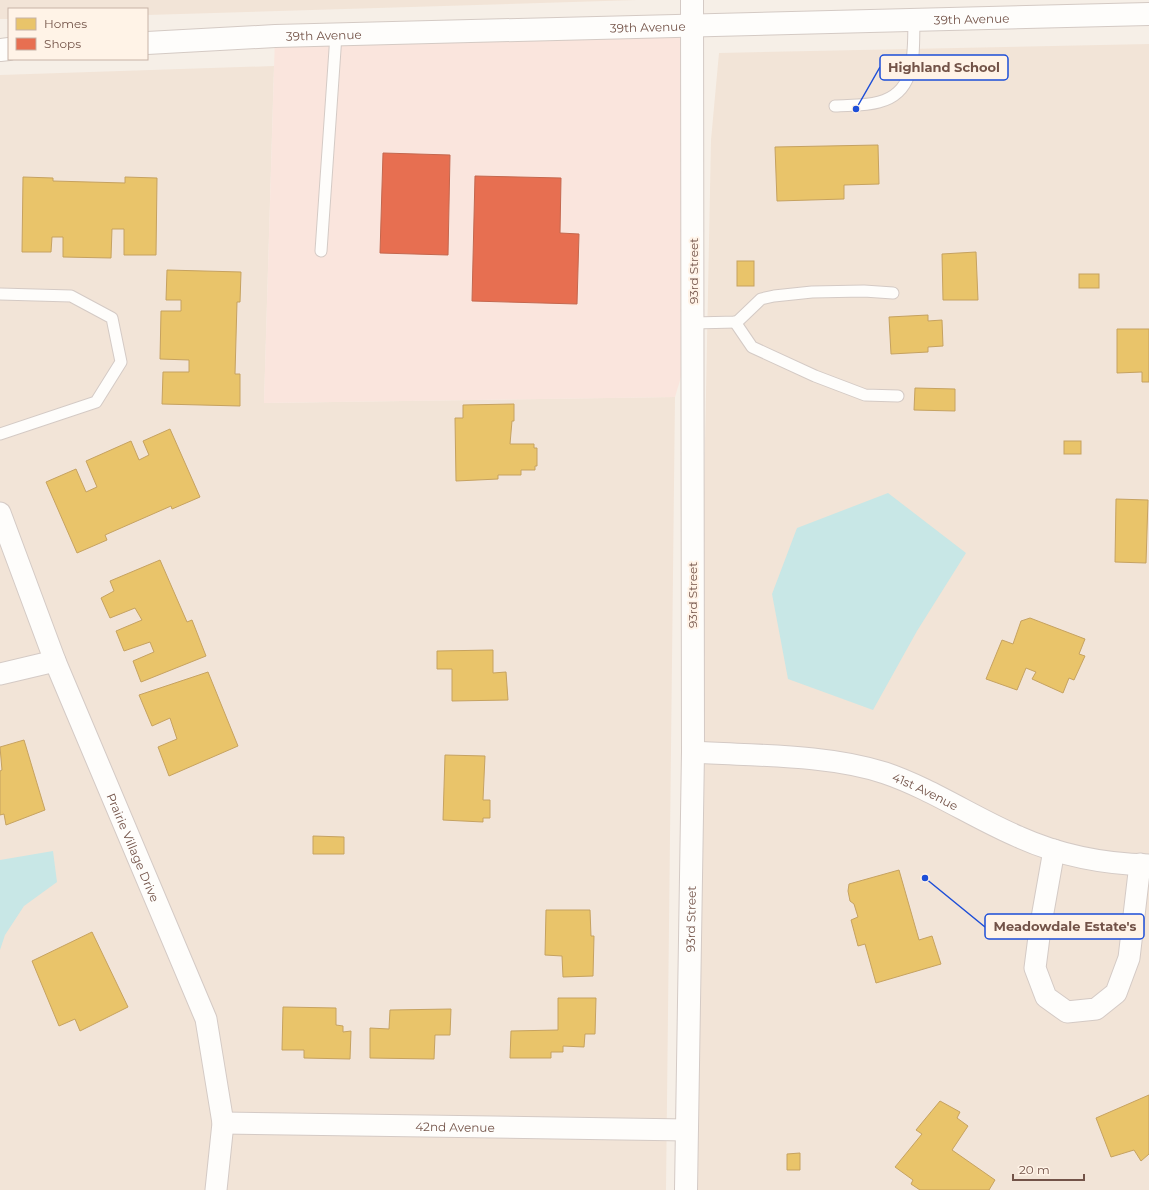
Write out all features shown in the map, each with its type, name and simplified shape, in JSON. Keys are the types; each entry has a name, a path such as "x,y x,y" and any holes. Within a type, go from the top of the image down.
{"street":[{"name":"93rd Street","path":"686,1190 693,752 692,0"},
{"name":"39th Avenue","path":"148,43 336,35 1149,14"},
{"name":"Prairie Village Drive","path":"0,513 55,661 206,1018 223,1124 216,1190"},
{"path":"0,674 55,661"},
{"name":"41st Avenue","path":"693,752 833,761 885,773 930,792 1019,837 1054,850 1091,858 1145,864"},
{"path":"1054,850 1040,929 1036,968 1046,997 1067,1012 1096,1010 1116,993 1129,958 1145,864"},
{"name":"42nd Avenue","path":"223,1124 687,1130"}],"lane":[{"path":"835,106 877,103 891,99 900,92 907,81 912,65 914,19"},
{"path":"321,251 336,35"},
{"path":"693,323 737,322 761,299 774,296 812,292 864,291 893,293"},
{"path":"0,294 71,296 112,318 121,362 96,402 0,434"},
{"path":"735,322 752,346 815,376 865,395 898,396"}],"shaded area":[{"path":"0,0 637,0 148,15 148,8 8,8 8,19 0,19"},
{"path":"691,25 693,337 675,397 264,403 275,36"},
{"path":"1149,44 1149,1190 697,1190 704,495 711,140 719,53"},
{"path":"274,66 264,403 675,397 666,1190 0,1190 0,75"}],"water":[{"path":"888,493 966,553 917,631 873,710 788,679 772,594 797,528"},
{"path":"53,851 57,882 24,906 5,935 0,950 0,860"}],"building: Homes":[{"path":"878,145 879,184 844,185 844,199 777,201 775,147"},
{"path":"23,177 53,178 53,181 125,183 125,177 157,178 156,255 124,255 124,229 112,229 111,258 63,257 63,237 52,237 51,252 22,252"},
{"path":"976,252 978,300 943,300 942,254"},
{"path":"737,261 754,261 754,286 737,286"},
{"path":"167,270 241,272 240,302 237,302 235,374 240,374 240,406 162,404 163,372 189,372 189,360 160,359 161,311 181,311 181,300 166,300"},
{"path":"1079,274 1099,274 1099,288 1079,288"},
{"path":"928,315 928,321 942,320 943,346 928,347 928,352 891,354 889,317"},
{"path":"1117,329 1149,329 1149,382 1142,382 1142,372 1117,373"},
{"path":"915,388 955,389 955,411 914,410"},
{"path":"514,404 514,421 512,421 510,444 534,444 534,448 537,448 537,466 535,466 535,470 521,470 521,475 498,475 498,479 456,481 455,418 463,418 463,405"},
{"path":"170,429 200,497 172,509 171,506 105,535 107,540 77,553 46,482 76,469 86,492 97,487 86,461 131,441 139,460 149,455 143,441"},
{"path":"1064,441 1081,441 1081,454 1064,454"},
{"path":"1116,499 1148,500 1146,563 1115,562"},
{"path":"160,560 187,622 192,620 206,656 141,682 133,661 154,652 150,642 124,651 116,631 142,620 135,608 110,618 101,598 114,591 110,581"},
{"path":"1030,618 1085,639 1079,654 1085,656 1074,680 1069,678 1063,693 1032,679 1036,672 1026,668 1017,690 986,679 1002,640 1013,644 1021,621"},
{"path":"493,650 493,673 506,672 508,700 452,701 452,669 437,669 437,651"},
{"path":"208,672 238,746 169,776 158,747 177,739 170,718 152,726 139,695"},
{"path":"24,740 45,810 6,825 4,814 0,815 0,771 2,770 0,747"},
{"path":"445,755 485,756 483,800 490,800 490,818 483,818 483,822 443,820"},
{"path":"313,836 344,837 344,854 313,854"},
{"path":"899,870 919,940 932,936 941,964 876,983 865,944 858,946 851,920 858,917 854,904 850,901 848,891 849,884"},
{"path":"546,910 590,910 591,936 594,936 593,976 563,977 562,956 545,955"},
{"path":"92,932 128,1007 80,1031 75,1019 59,1026 32,961"},
{"path":"558,998 596,998 595,1034 585,1034 584,1047 563,1046 563,1052 551,1052 551,1058 510,1058 511,1031 558,1030"},
{"path":"283,1007 336,1008 336,1025 343,1026 343,1032 351,1031 350,1059 304,1058 304,1050 282,1050"},
{"path":"451,1009 450,1035 435,1035 434,1059 370,1058 370,1028 389,1029 390,1010"},
{"path":"1149,1095 1149,1154 1141,1161 1134,1150 1111,1157 1096,1118"},
{"path":"940,1101 960,1112 957,1118 968,1126 952,1150 995,1180 989,1190 920,1190 911,1184 913,1180 895,1167 922,1134 916,1130"},
{"path":"800,1153 800,1170 787,1170 787,1154"}],"building: Shops":[{"path":"383,153 450,155 448,255 380,253"},
{"path":"475,176 561,178 560,233 579,234 577,304 472,301"}],"place":[{"name":"Highland School","path":"856,109"},
{"name":"Meadowdale Estate's","path":"925,878"}]}
